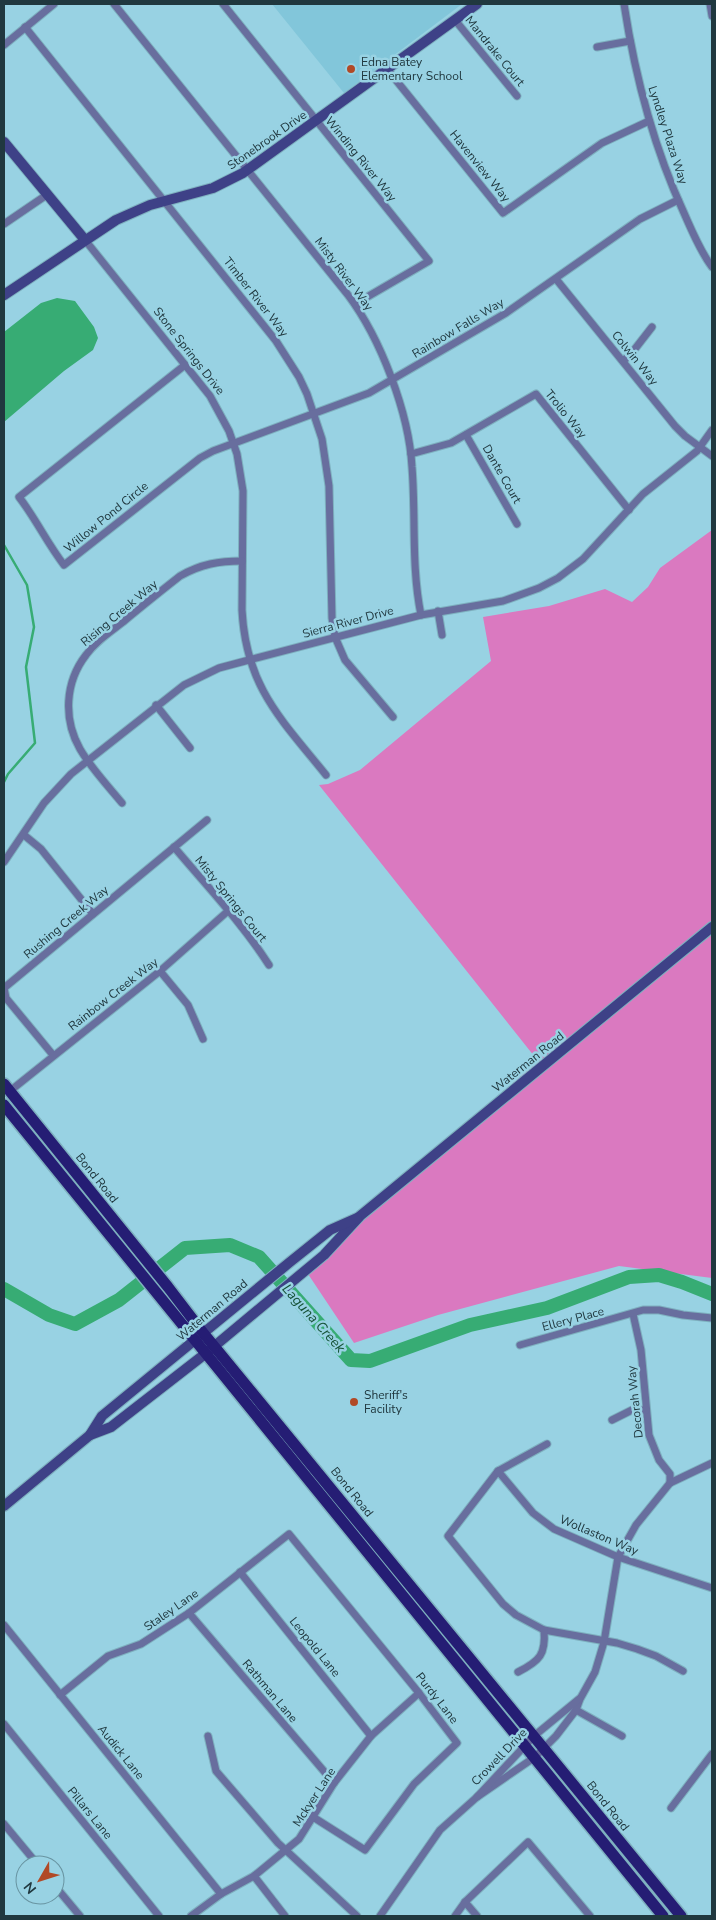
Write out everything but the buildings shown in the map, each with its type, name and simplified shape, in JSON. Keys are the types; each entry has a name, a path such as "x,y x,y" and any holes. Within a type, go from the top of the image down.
{"main road":[{"name":"Stonebrook Drive","path":"4,295 85,240 133,211 213,188 248,170 477,4"},
{"name":"Stone Springs Drive","path":"4,142 85,240"},
{"name":"Waterman Road","path":"4,1506 90,1435 110,1427 209,1350 324,1255 360,1216 712,927"},
{"name":"Bond Road","path":"6,1089 168,1287 204,1334 209,1350 663,1916"},
{"name":"Bond Road","path":"4,1104 194,1341 209,1350 544,1748 680,1916"},
{"name":"Waterman Road","path":"90,1435 102,1416 243,1300 330,1230 360,1216"}],"street":[{"path":"4,44 54,4"},
{"name":"Misty River Way","path":"114,4 355,304 367,324 392,380 402,409 411,454 415,580 421,615"},
{"name":"Winding River Way","path":"222,4 429,261 355,304"},
{"name":"Lyndley Plaza Way","path":"624,4 630,41 649,120 678,200 712,267"},
{"path":"710,4 712,16"},
{"name":"Mandrake Court","path":"455,20 517,96"},
{"name":"Timber River Way","path":"25,28 276,341 299,377 315,414 322,439 328,486 332,618 335,637 345,660 393,717"},
{"path":"597,47 630,41"},
{"name":"Havenview Way","path":"387,69 503,213 602,143 649,120"},
{"path":"4,224 48,194"},
{"name":"Rainbow Falls Way","path":"234,444 363,396 506,313 640,219 678,200"},
{"name":"Stone Springs Drive","path":"85,240 210,396 221,414 234,444 241,473 243,628 249,660 255,676 274,710 326,775"},
{"name":"Colwin Way","path":"556,279 675,426 712,456"},
{"path":"623,361 636,349 652,327"},
{"name":"Willow Pond Circle","path":"185,365 19,497 37,521 55,554 64,565 188,466 213,452 234,444"},
{"name":"Trolio Way","path":"411,454 439,448 466,435 536,394 629,510"},
{"name":"Sierra River Drive","path":"4,862 44,803 57,788 88,760 184,685 219,668 438,611 502,602 539,588 558,578 583,559 654,484 685,462 700,447 712,430"},
{"name":"Dante Court","path":"466,435 517,524"},
{"name":"Rising Creek Way","path":"122,803 88,760 74,736 68,711 70,689 78,666 86,654 99,641 180,576 197,567 214,562 242,561"},
{"path":"438,611 442,635"},
{"path":"156,705 190,748"},
{"name":"Rushing Creek Way","path":"53,1055 6,998 4,988 207,820"},
{"path":"24,835 41,849 93,914"},
{"name":"Misty Springs Court","path":"174,847 260,951 269,966"},
{"name":"Rainbow Creek Way","path":"6,1089 53,1055 160,971 228,911"},
{"path":"160,971 188,1005 202,1039"},
{"name":"Ellery Place","path":"520,1345 643,1310 659,1310 683,1316 712,1318"},
{"name":"Decorah Way","path":"633,1314 641,1350 647,1426 651,1444 659,1460 670,1474 670,1483"},
{"path":"612,1420 632,1410 646,1410"},
{"path":"547,1444 498,1470 448,1536 503,1604 516,1616 544,1630 637,1648 656,1656 682,1671"},
{"name":"Crowell Drive","path":"477,1796 535,1757 576,1710 595,1672 604,1642 618,1557 636,1525 664,1493 670,1483 712,1463"},
{"name":"Wollaston Way","path":"498,1470 527,1507 547,1524 618,1557 712,1588"},
{"name":"Staley Lane","path":"60,1695 108,1656 141,1644 189,1613 289,1534"},
{"name":"Purdy Lane","path":"289,1534 419,1693 457,1743 414,1784 365,1850 313,1817"},
{"name":"Leopold Lane","path":"240,1572 371,1736"},
{"name":"Rathman Lane","path":"189,1613 334,1783"},
{"name":"Audick Lane","path":"4,1626 221,1894"},
{"path":"518,1672 532,1665 543,1653 546,1645 544,1630"},
{"name":"Mckyer Lane","path":"191,1916 221,1894 254,1876 300,1839 334,1783 371,1736 419,1693"},
{"name":"Crowell Drive","path":"477,1796 534,1736 580,1699"},
{"path":"576,1710 622,1736"},
{"name":"Pillars Lane","path":"4,1724 159,1916"},
{"path":"208,1736 216,1771 286,1850 357,1916"},
{"path":"671,1808 712,1754"},
{"path":"380,1916 440,1830 477,1796"},
{"path":"4,1824 30,1855"},
{"path":"455,1916 465,1902 528,1842 590,1916"},
{"path":"254,1876 285,1916"},
{"path":"65,1898 80,1916"},
{"path":"465,1902 477,1916"}],"shaded area":[{"name":"Edna Batey Elementary School","path":"272,4 462,4 344,93"},
{"path":"57,298 75,301 94,327 98,338 93,350 64,371 4,422 4,332 41,303"},
{"path":"712,530 712,1278 619,1266 438,1315 354,1343 306,1271 381,1199 538,1061 319,785 328,784 360,770 491,661 483,617 549,606 605,589 632,602 648,587 660,568"}],"waterway":[{"path":"4,545 27,585 34,627 26,667 35,743 8,774 4,782"},
{"name":"Laguna Creek","path":"4,1289 49,1315 75,1324 119,1300 185,1248 230,1245 259,1257 351,1360 370,1361 470,1325 547,1308 629,1277 659,1275 712,1294"}],"place":[{"name":"Edna Batey Elementary School","path":"351,69"},
{"name":"Sheriff's Facility","path":"354,1402"}]}
